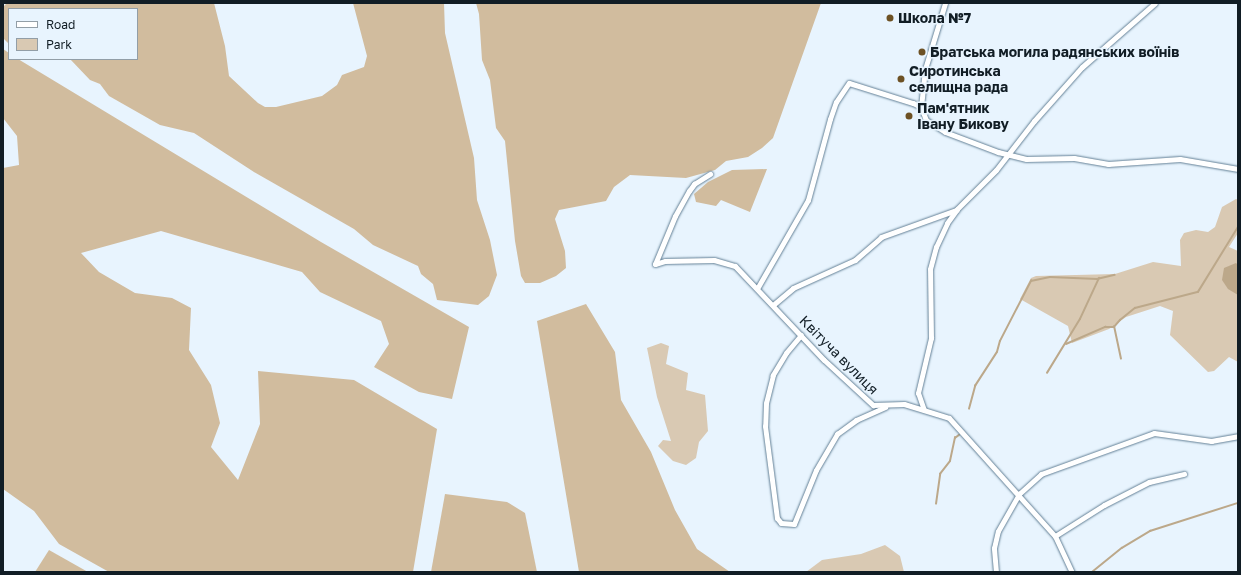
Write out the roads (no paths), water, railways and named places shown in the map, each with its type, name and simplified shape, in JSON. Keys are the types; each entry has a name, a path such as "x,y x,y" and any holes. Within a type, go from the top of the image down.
{"street":[{"path":"945,3 925,69 921,107 926,120 945,132 1026,159 1074,158 1108,164 1188,159 1238,169"},
{"path":"924,410 918,393 931,338 930,269 936,247 957,209 996,170 1082,67 1155,3"},
{"path":"758,287 808,200 830,119 842,91 849,83 865,87 921,107"},
{"name":"Квітуча вулиця","path":"710,174 694,184 689,191 675,216 655,264 664,261 720,260 735,266 758,287 801,335 862,397 873,405 887,406 904,404 949,418 1055,536 1072,572"},
{"path":"773,305 793,288 854,260 881,237 957,209"},
{"path":"801,335 786,353 773,375 766,403 765,426 777,518 781,523 794,524 816,470 837,434 856,420 887,406"},
{"path":"996,572 994,548 998,531 1018,494 1041,474 1154,433 1211,441 1238,436"},
{"path":"1055,536 1104,505 1149,482 1184,474"}],"waterway":[{"path":"1121,359 1114,327 1120,320 1135,308 1198,292 1238,227"},
{"path":"969,409 975,386 997,352 1000,341 1031,281 1050,277 1097,279 1115,275"},
{"path":"1047,373 1080,319 1099,278"},
{"path":"1066,344 1105,327 1114,327"},
{"path":"936,504 940,474 950,461 955,438 959,435"},
{"path":"1092,572 1122,548 1150,531 1238,503"}],"place":[{"name":"Школа №7","path":"890,18"},
{"name":"Братська могила радянських воїнів","path":"922,52"},
{"name":"Сиротинська селищна рада","path":"901,79"},
{"name":"Пам'ятник Івану Бикову","path":"909,116"}]}
